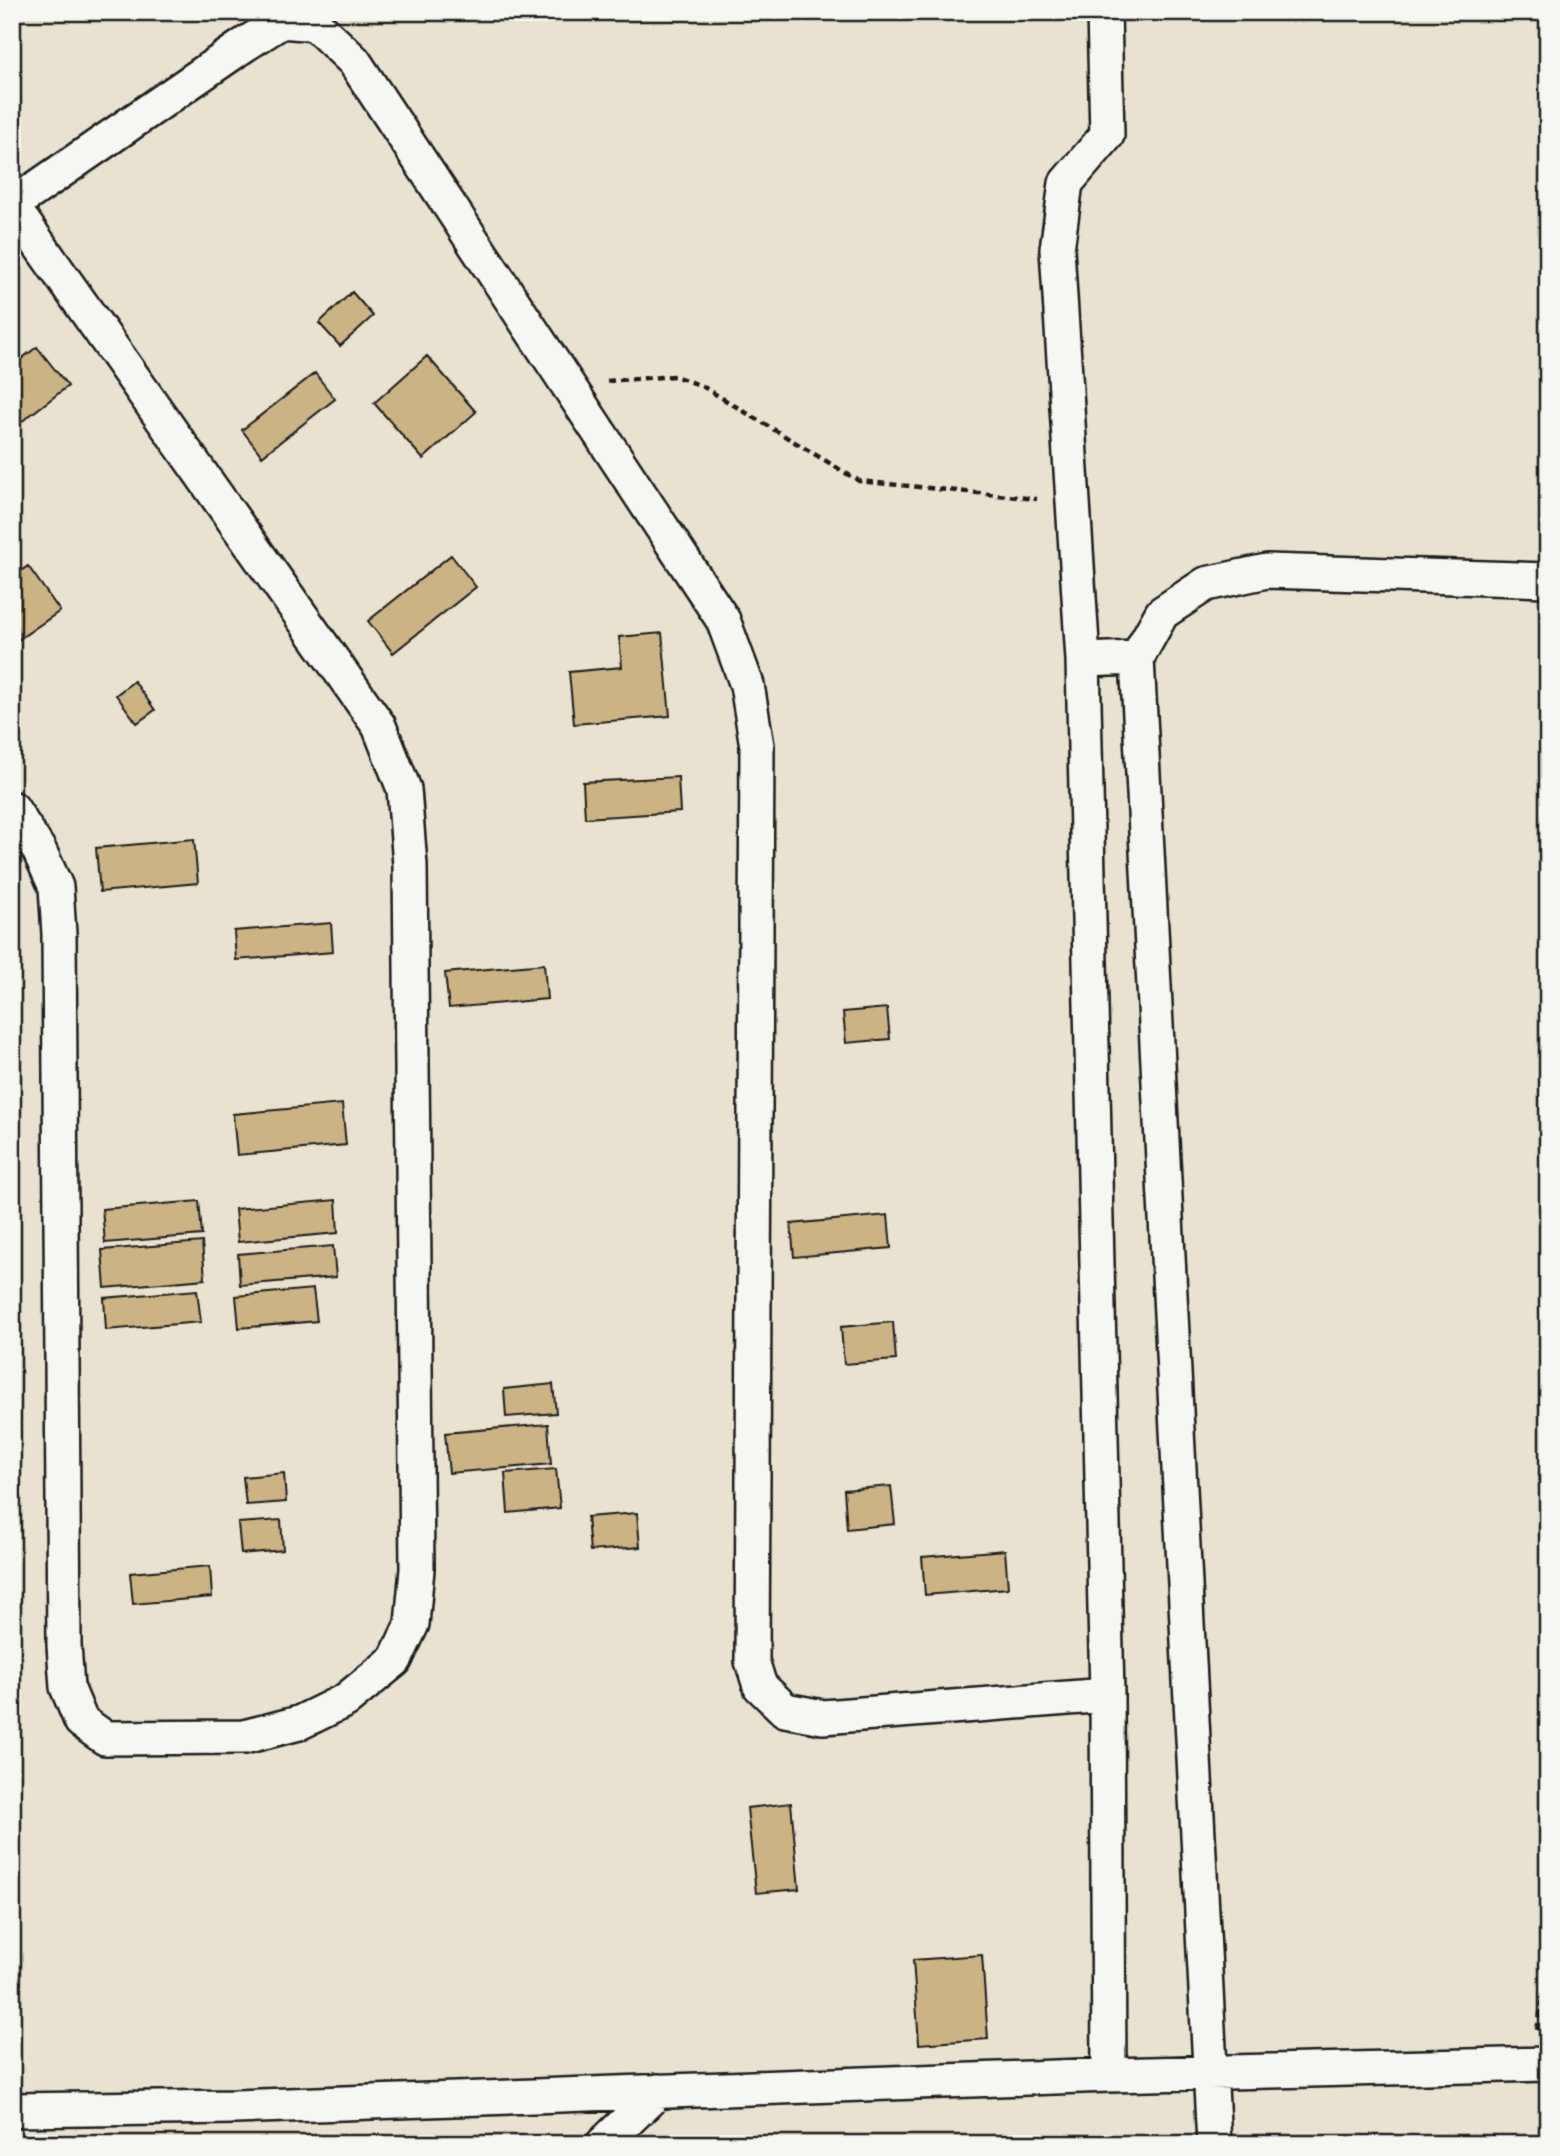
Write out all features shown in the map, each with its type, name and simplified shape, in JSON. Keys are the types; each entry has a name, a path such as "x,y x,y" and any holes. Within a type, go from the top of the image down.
{"street":[{"path":"1104,12 1107,135 1066,183 1057,249 1083,660 1107,1695 1109,2075"},
{"path":"12,808 39,850 56,887 60,934 64,1645 67,1686 81,1721 105,1738 244,1737 299,1723 346,1700 395,1660 412,1624 417,1542 410,865 404,789 379,726 12,205 282,21 315,24 354,61 723,620 747,685 757,746 751,1661 760,1686 785,1710 822,1717 1107,1695"},
{"path":"1214,2144 1137,658 1162,613 1206,584 1267,571 1548,580"},
{"path":"1083,660 1137,658"},
{"path":"12,2110 235,2107 1109,2075 1542,2064"},
{"path":"603,2144 658,2091"}],"path":[{"path":"565,383 674,376 702,386 859,481 1073,503"},
{"path":"1542,2064 1537,2020 1548,1973"}],"building":[{"path":"352,292 373,316 340,346 319,323"},
{"path":"37,347 68,386 12,429 12,366"},
{"path":"427,356 476,412 423,459 374,403"},
{"path":"315,373 335,399 262,456 242,430"},
{"path":"451,555 476,587 393,653 368,621"},
{"path":"28,566 60,611 12,644 12,577"},
{"path":"662,633 670,716 574,724 569,672 622,667 619,637"},
{"path":"134,681 155,710 137,723 116,695"},
{"path":"678,777 680,812 585,818 583,782"},
{"path":"194,839 198,883 100,892 96,848"},
{"path":"331,923 333,952 236,960 234,931"},
{"path":"544,964 547,999 449,1008 445,973"},
{"path":"887,1008 890,1039 846,1043 843,1012"},
{"path":"342,1104 346,1145 237,1155 233,1114"},
{"path":"336,1200 338,1233 238,1242 235,1209"},
{"path":"199,1201 202,1235 105,1243 102,1209"},
{"path":"888,1215 891,1248 794,1257 791,1224"},
{"path":"202,1242 205,1279 105,1288 102,1250"},
{"path":"333,1246 336,1277 240,1285 238,1254"},
{"path":"313,1289 317,1321 239,1328 236,1296"},
{"path":"197,1290 201,1322 106,1330 104,1298"},
{"path":"893,1322 896,1360 844,1364 841,1327"},
{"path":"553,1384 556,1413 506,1417 504,1389"},
{"path":"548,1424 551,1464 449,1473 445,1433"},
{"path":"556,1469 560,1508 508,1513 505,1473"},
{"path":"284,1473 286,1502 246,1505 243,1477"},
{"path":"891,1486 895,1524 847,1529 844,1490"},
{"path":"637,1513 640,1547 590,1551 587,1517"},
{"path":"281,1520 283,1550 241,1554 238,1523"},
{"path":"1005,1550 1008,1588 925,1595 922,1557"},
{"path":"210,1566 212,1597 133,1604 130,1573"},
{"path":"791,1803 799,1889 756,1893 747,1808"},
{"path":"982,1955 988,2039 919,2044 913,1960"}]}
